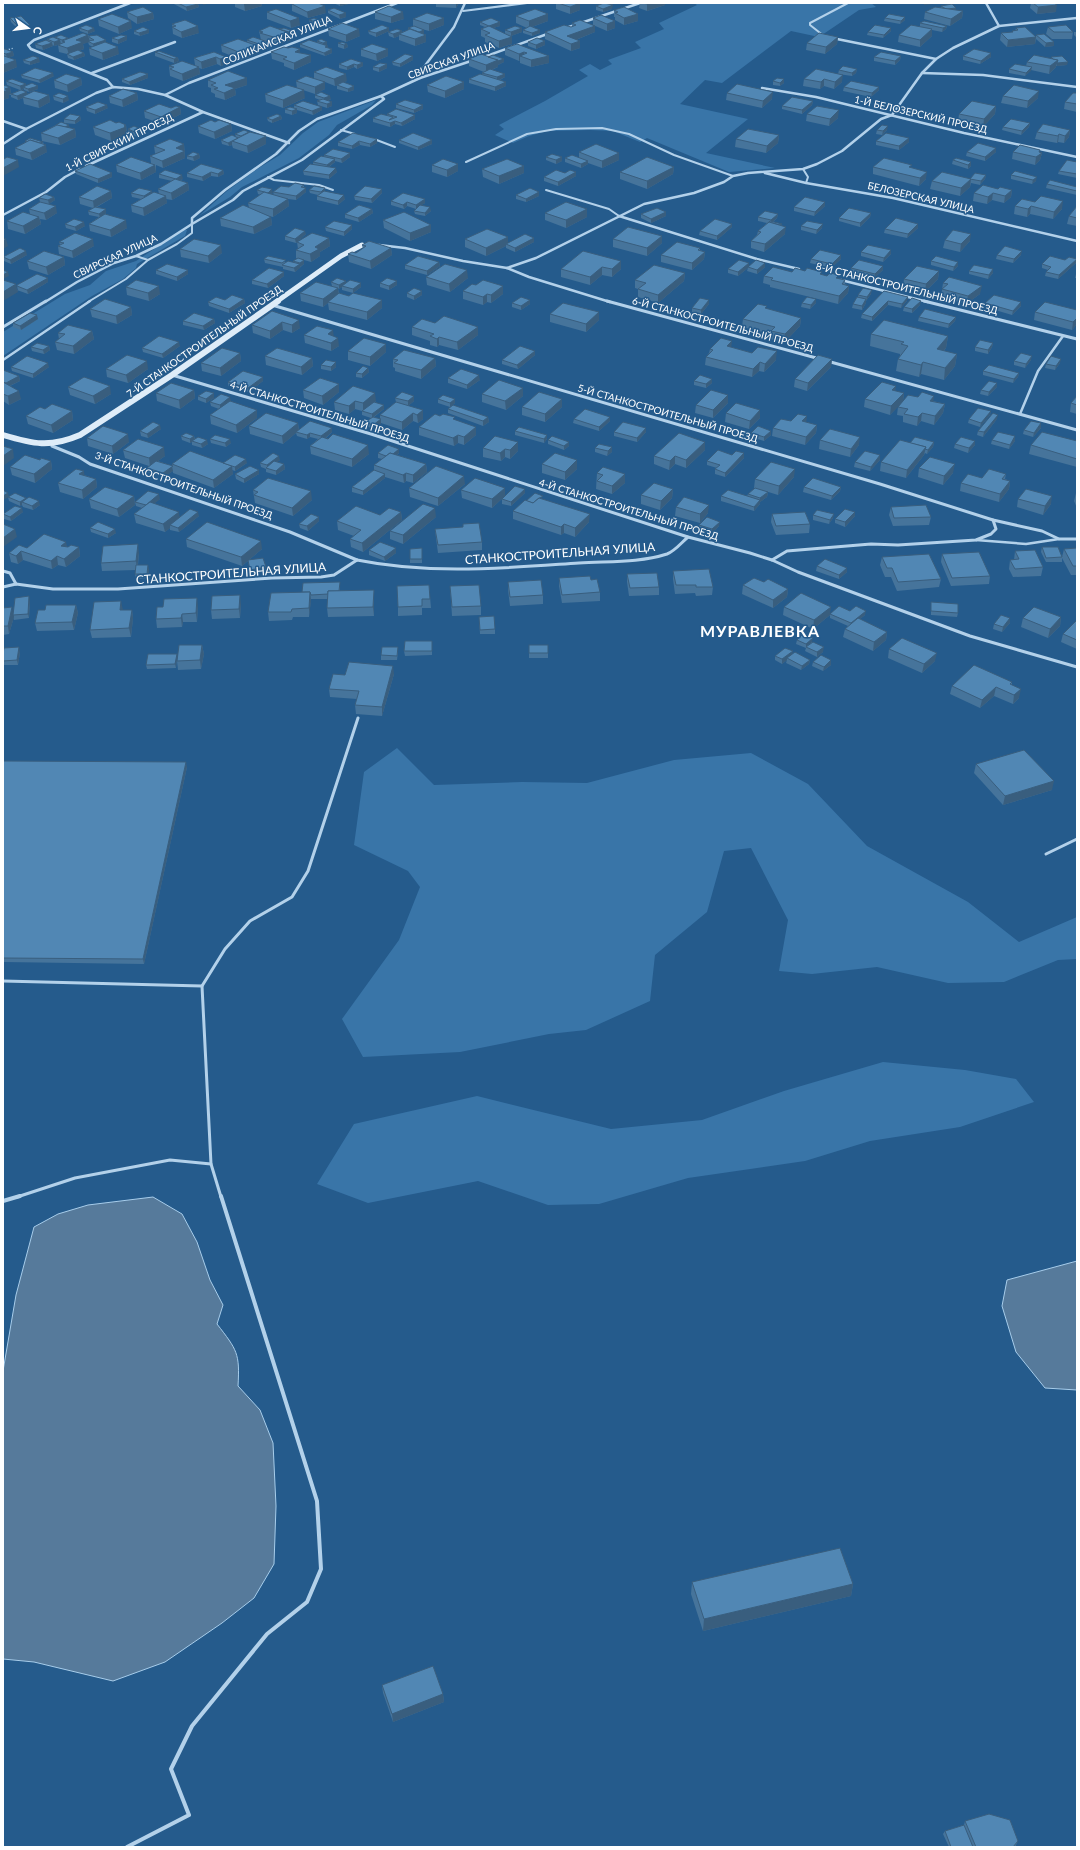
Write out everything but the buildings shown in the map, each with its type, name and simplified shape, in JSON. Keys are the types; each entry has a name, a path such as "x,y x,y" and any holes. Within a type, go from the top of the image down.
{"street":[{"path":"113,87 107,80 31,49 28,45 34,40 130,3"},
{"name":"СОЛИКАМСКАЯ УЛИЦА","path":"165,95 189,83 397,3"},
{"path":"420,78 418,75 454,27 463,11 465,3"},
{"path":"563,29 640,3"},
{"path":"986,3 999,26"},
{"path":"507,268 536,258 644,204 694,193 724,182 734,176 803,169 842,151 881,119 892,115 922,73 936,58 999,26 1077,18"},
{"name":"СВИРСКАЯ УЛИЦА","path":"192,224 192,218 225,190 289,143 299,131 317,119 382,96 420,78 456,67 556,31"},
{"path":"824,36 936,58"},
{"path":"92,73 175,42"},
{"path":"922,73 981,74 1013,78 1053,86 1077,87"},
{"path":"3,144 26,129 96,93 113,87 138,89 165,95 203,112 289,143"},
{"name":"1-Й БЕЛОЗЕРСКИЙ ПРОЕЗД","path":"762,88 816,97 964,133 1077,157"},
{"name":"СВИРСКАЯ УЛИЦА","path":"3,327 77,282 114,263 136,256 161,244 233,200 243,191 302,160 384,99 382,96"},
{"name":"1-Й СВИРСКИЙ ПРОЕЗД","path":"3,215 46,192 72,174 203,112"},
{"path":"3,121 26,129"},
{"name":"БЕЛОЗЕРСКАЯ УЛИЦА","path":"762,172 806,183 893,198 1077,241"},
{"name":"8-Й СТАНКОСТРОИТЕЛЬНЫЙ ПРОЕЗД","path":"619,216 757,259 803,270"},
{"name":"6-Й СТАНКОСТРОИТЕЛЬНЫЙ ПРОЕЗД","path":"372,244 405,248 507,268 529,277 608,301 1077,430"},
{"name":"7-Й СТАНКОСТРОИТЕЛЬНЫЙ ПРОЕЗД","path":"52,446 66,442 98,425 172,375 341,256 365,245"},
{"name":"8-Й СТАНКОСТРОИТЕЛЬНЫЙ ПРОЕЗД","path":"838,279 1077,339"},
{"name":"5-Й СТАНКОСТРОИТЕЛЬНЫЙ ПРОЕЗД","path":"271,305 880,484 993,520 1042,531 1059,539"},
{"name":"4-Й СТАНКОСТРОИТЕЛЬНЫЙ ПРОЕЗД","path":"172,375 371,434 688,538 772,560 798,572 970,636 1077,667"},
{"name":"3-Й СТАНКОСТРОИТЕЛЬНЫЙ ПРОЕЗД","path":"3,435 24,441 52,446 79,457 90,464 290,532 357,560"},
{"path":"772,560 787,551 871,544 898,545 976,540 991,534 996,529 993,520"},
{"name":"СТАНКОСТРОИТЕЛЬНАЯ УЛИЦА","path":"3,587 16,584 53,589 118,589 272,578 321,577 334,576 357,560 380,566 416,569 476,569 639,559 667,554 688,538"},
{"path":"1059,539 1077,539"},
{"path":"3,571 10,573 16,584"}],"lane":[{"path":"463,11 526,3"},
{"path":"824,36 810,25 810,23 848,3"},
{"path":"466,162 527,134 556,129 602,128 629,134 674,155 734,176"},
{"path":"341,130 355,134"},
{"path":"370,138 395,147"},
{"path":"803,169 808,177 806,183"},
{"path":"268,177 274,180 319,185 333,190"},
{"path":"546,190 609,209 619,216"},
{"path":"3,360 95,297 126,279 148,260 177,244 192,233 192,224"},
{"path":"136,256 148,260"},
{"path":"1020,414 1038,371 1063,336"},
{"path":"976,540 1026,544 1059,539"},
{"path":"127,1847 189,1814 171,1769 192,1726 267,1634 307,1602 321,1569 317,1501 210,1164 202,986 225,949 250,921 292,897 308,872 358,718"},
{"path":"1046,854 1077,839"},
{"path":"3,981 202,986"},
{"path":"3,1201 75,1178 170,1160 210,1164"}],"shaded area":[{"path":"694,3 871,3 876,7 859,10 819,37 791,31 722,83 705,80 680,104 748,119 706,153 775,168 729,172 647,138 640,142 613,131 547,131 529,136 513,143 495,135 504,129 499,125 588,76 579,70 590,64 600,70 612,64 608,60 641,48 635,42 664,29 659,23 697,5"},
{"path":"376,100 372,105 337,125 329,135 299,158 242,187 230,197 199,216 227,191 257,169 280,155 303,133 318,122"},
{"path":"183,230 187,230 185,236 137,264 136,268 123,279 92,296 3,356 3,332 65,294 90,285 106,271 136,261"},
{"path":"397,748 434,785 522,782 587,783 674,760 751,753 808,784 867,846 968,902 1019,942 1077,917 1077,959 1058,960 1004,982 948,983 877,967 812,974 779,971 788,920 751,848 724,851 707,912 655,955 650,1001 586,1030 549,1034 460,1052 363,1057 342,1019 399,940 420,887 408,871 354,845 364,772"},
{"path":"883,1062 965,1070 1016,1079 1034,1102 960,1127 870,1141 805,1161 688,1178 599,1204 548,1205 478,1181 368,1203 317,1184 354,1124 477,1096 611,1129 702,1120 784,1091"},
{"path":"153,1197 182,1214 197,1242 210,1280 223,1305 217,1324 236,1352 238,1359 238,1386 260,1410 273,1443 276,1506 274,1564 254,1598 222,1623 165,1662 113,1681 34,1662 3,1659 3,1371 16,1295 34,1227 58,1214 88,1205"},
{"path":"1077,1261 1077,1390 1045,1388 1016,1352 1002,1306 1007,1280"}],"district":[{"name":"МУРАВЛЕВКА","path":"760,630"}]}
